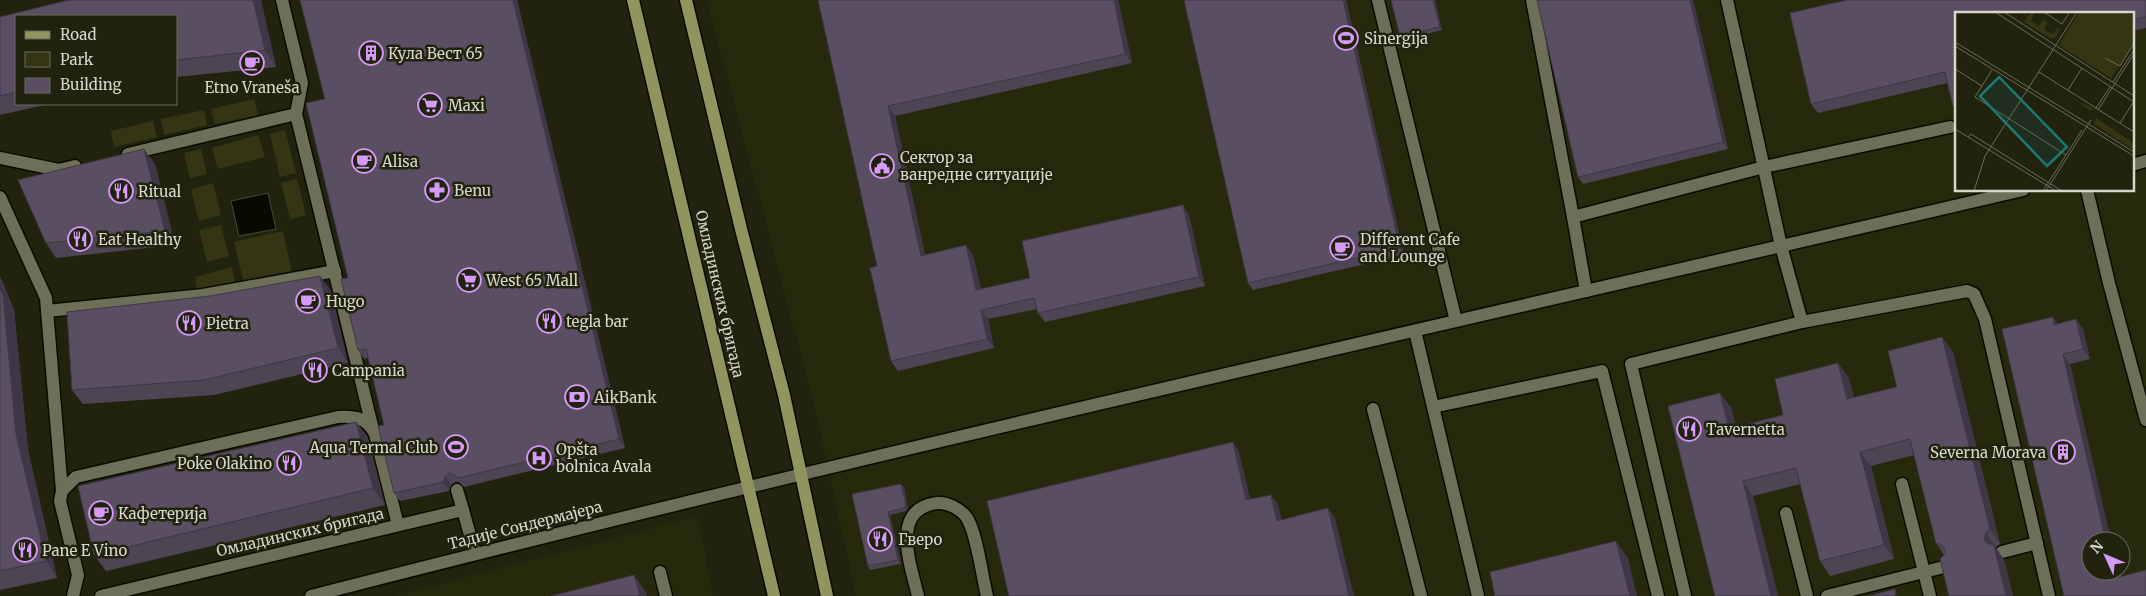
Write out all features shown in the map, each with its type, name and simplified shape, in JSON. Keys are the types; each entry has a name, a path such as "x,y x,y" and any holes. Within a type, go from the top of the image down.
{"main road":[{"name":"Омладинских бригада","path":"633,0 774,596"},
{"path":"686,0 738,220 784,395 827,596"}],"street":[{"path":"282,0 302,83 296,114 398,525"},
{"path":"1378,0 1456,321"},
{"path":"1532,0 1586,291"},
{"path":"1727,0 1781,246 1802,322"},
{"path":"117,156 296,114"},
{"path":"1573,217 1764,167 1950,127"},
{"path":"0,158 59,170 88,163"},
{"name":"Тадије Сондермајера","path":"311,596 350,591 476,553 800,475 2019,191"},
{"path":"2087,191 2109,283 2146,420"},
{"path":"0,197 46,298 62,492 60,501 78,575 73,596"},
{"path":"48,311 204,295 335,271"},
{"path":"1685,596 1631,364 1802,322 1966,291 1974,294 1985,319 2049,596"},
{"path":"1415,331 1478,596"},
{"path":"1434,407 1602,371 1658,596"},
{"path":"1373,409 1421,596"},
{"path":"62,492 76,476 338,417 351,416 360,418 370,424 374,434"},
{"path":"1902,484 1930,596"},
{"path":"457,490 476,553"},
{"path":"918,596 905,533 911,518 923,507 939,503 955,507 966,517 972,533 986,596"},
{"name":"Омладинских бригада","path":"101,596 463,510"},
{"path":"1786,513 1807,596"},
{"path":"2002,552 2037,543"},
{"path":"1827,596 1948,566"},
{"path":"660,572 666,596"}],"shaded area":[{"path":"707,0 2146,0 2146,596 856,596 815,408"},
{"path":"268,193 276,229 239,236 231,201"},
{"path":"698,516 713,596 394,596"}],"green space":[{"path":"254,99 258,115 215,124 211,109"},
{"path":"204,110 207,125 164,135 161,119"},
{"path":"153,121 157,137 114,147 111,131"},
{"path":"285,130 296,173 280,177 270,134"},
{"path":"258,135 265,157 218,169 212,148"},
{"path":"201,149 207,174 190,178 184,153"},
{"path":"297,179 306,215 290,219 281,183"},
{"path":"213,183 221,215 199,221 191,189"},
{"path":"221,225 229,256 207,262 199,230"},
{"path":"283,231 292,273 244,284 234,242"},
{"path":"232,267 236,286 198,293 195,277"}],"building":[{"path":"69,0 253,0 265,50 178,60 178,15 15,15 15,92 0,96 0,17"},
{"name":"West 65 Mall","path":"300,0 513,0 619,439 458,478 449,473 445,476 443,482 394,493 378,426 384,425 366,349 358,350 341,279 348,278 306,103 325,99"},
{"name":"Сектор за ванредне ситуације","path":"818,0 1114,0 1125,54 888,106 921,256 966,245 976,290 1030,278 1022,241 1183,205 1199,277 1038,313 1034,298 981,310 987,339 891,361 870,268 877,266"},
{"path":"1184,0 1343,0 1400,248 1248,283"},
{"path":"1391,0 1433,0 1440,27 1400,36"},
{"path":"1537,0 1690,0 1723,142 1578,177"},
{"path":"1847,0 2146,0 2146,17 2134,20 2134,12 1955,12 1955,105 1953,106 1945,72 1811,104 1790,13"},
{"path":"144,149 165,231 46,243 18,180"},
{"path":"320,276 338,348 204,380 72,390 67,312 210,296"},
{"path":"0,288 3,294 16,434 46,561 0,571"},
{"name":"Severna Morava","path":"2053,317 2054,325 2076,319 2083,349 2063,354 2104,531 2081,531 2081,581 2131,581 2131,574 2146,570 2146,596 2064,596 2002,329"},
{"path":"1942,337 1990,529 1986,532 1984,539 1986,543 1994,545 2006,596 1949,596 1940,559 1945,554 1945,549 1936,543 1910,439 1860,452 1884,545 1820,561 1796,468 1743,481 1771,596 1715,596 1668,406 1720,393 1729,429 1783,415 1775,379 1838,363 1847,399 1897,387 1888,351"},
{"path":"356,422 373,488 94,555 78,486"},
{"path":"1233,442 1246,500 1271,495 1277,521 1328,508 1349,596 1009,596 987,501"},
{"name":"Гверо","path":"901,484 906,505 904,508 888,512 898,560 868,566 852,494"},
{"path":"1616,541 1630,596 1495,596 1490,572"},
{"path":"634,575 640,596 551,596"},
{"path":"1895,589 1896,596 1869,596"}],"place":[{"name":"Sinergija","path":"1346,38"},
{"name":"Кула Вест 65","path":"371,53"},
{"name":"Etno Vraneša","path":"252,63"},
{"name":"Maxi","path":"430,105"},
{"name":"Alisa","path":"364,161"},
{"name":"Сектор за ванредне ситуације","path":"882,166"},
{"name":"Benu","path":"437,190"},
{"name":"Ritual","path":"121,191"},
{"name":"Eat Healthy","path":"80,239"},
{"name":"Different Cafe and Lounge","path":"1342,248"},
{"name":"West 65 Mall","path":"469,280"},
{"name":"Hugo","path":"308,301"},
{"name":"tegla bar","path":"549,321"},
{"name":"Pietra","path":"189,323"},
{"name":"Campania","path":"315,370"},
{"name":"AikBank","path":"577,397"},
{"name":"Tavernetta","path":"1689,429"},
{"name":"Aqua Termal Club","path":"456,447"},
{"name":"Severna Morava","path":"2063,452"},
{"name":"Opšta bolnica Avala","path":"539,458"},
{"name":"Poke Olakino","path":"289,463"},
{"name":"Кафетерија","path":"101,513"},
{"name":"Гверо","path":"880,539"},
{"name":"Pane E Vino","path":"25,550"}]}
